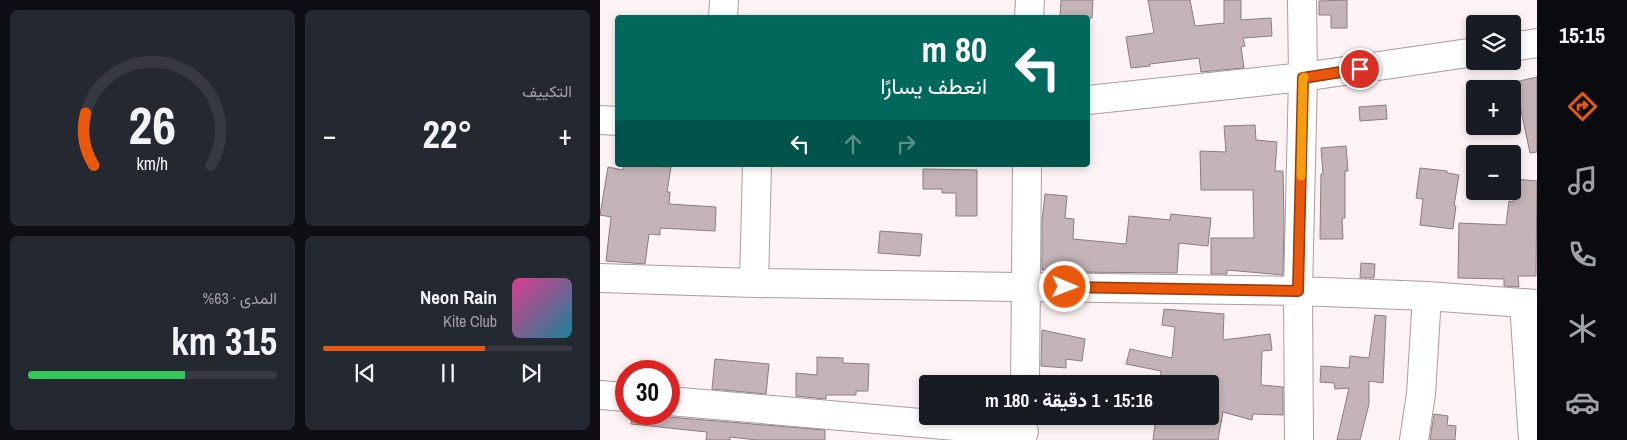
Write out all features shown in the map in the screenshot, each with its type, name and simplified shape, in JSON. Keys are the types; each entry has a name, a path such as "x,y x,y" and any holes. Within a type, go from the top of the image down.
{"street":[{"path":"723,15 724,0"},
{"path":"1030,0 1030,15"},
{"path":"1299,440 1298,291 1303,78 1302,0"},
{"path":"1521,46 1537,43"},
{"path":"1090,100 1303,78 1466,53"},
{"path":"600,120 615,120"},
{"path":"754,283 757,167"},
{"path":"1025,375 1027,167"},
{"path":"600,278 754,283 1298,291 1427,296 1531,304 1533,440"},
{"path":"1414,440 1421,394 1427,296"},
{"path":"600,395 615,396"},
{"path":"680,402 1024,430"}],"building":[{"path":"1061,0 1093,0 1092,18 1090,18 1090,15 1060,15"},
{"path":"1148,0 1190,0 1195,26 1224,23 1224,0 1241,0 1241,20 1271,18 1272,36 1243,38 1245,46 1241,47 1244,68 1201,72 1199,58 1131,68 1126,37 1154,33"},
{"path":"1347,0 1347,28 1331,28 1331,15 1319,15 1319,1"},
{"path":"1537,77 1537,152 1530,153 1521,110 1521,81"},
{"path":"1386,105 1387,119 1360,121 1359,107"},
{"path":"1255,125 1256,140 1277,142 1275,171 1283,171 1283,275 1227,270 1227,274 1211,274 1211,238 1254,238 1253,190 1201,190 1200,151 1226,152 1224,126"},
{"path":"1346,146 1348,171 1345,171 1345,218 1342,218 1343,239 1320,239 1321,174 1323,174 1321,148"},
{"path":"608,167 623,170 624,167 671,167 667,192 670,192 669,204 716,207 715,231 660,228 660,235 649,234 645,264 606,261 611,217 600,215"},
{"path":"1420,168 1447,171 1447,173 1459,175 1454,206 1456,206 1453,229 1420,225 1423,199 1416,198"},
{"path":"923,169 977,170 977,216 956,216 956,193 942,193 942,189 923,189"},
{"path":"1521,180 1537,181 1536,276 1518,276 1519,287 1504,286 1504,279 1458,278 1459,223 1506,225 1509,201 1513,202 1513,200 1521,200"},
{"path":"1045,194 1067,196 1065,218 1074,219 1073,239 1126,244 1129,216 1170,220 1171,214 1211,218 1208,246 1179,243 1177,273 1042,270 1042,221"},
{"path":"880,231 922,234 920,256 878,253"},
{"path":"1361,263 1375,264 1374,278 1360,278"},
{"path":"1164,309 1224,314 1223,340 1270,334 1272,350 1262,351 1261,385 1283,387 1283,415 1253,414 1252,420 1223,412 1218,440 1153,440 1155,425 1219,425 1219,375 1161,375 1161,371 1126,364 1130,349 1172,358 1175,327 1162,325"},
{"path":"1375,315 1386,316 1383,383 1369,381 1369,404 1360,440 1337,440 1349,388 1335,389 1334,383 1320,382 1321,366 1349,368 1350,356 1369,358"},
{"path":"1042,330 1085,339 1082,361 1066,359 1066,368 1041,366"},
{"path":"817,357 843,358 843,363 869,364 868,391 856,391 856,395 826,395 826,399 796,396 796,373 817,375"},
{"path":"715,359 769,364 766,394 712,389"},
{"path":"1434,414 1448,416 1447,425 1456,426 1455,440 1430,440"},
{"path":"680,418 825,430 825,440 757,440 730,437 730,440 706,440 707,432 640,425 680,425"}],"slow traffic":[{"path":"1301,176 1304,77"}],"route":[{"path":"1065,287 1298,291 1303,78 1360,69"}]}
